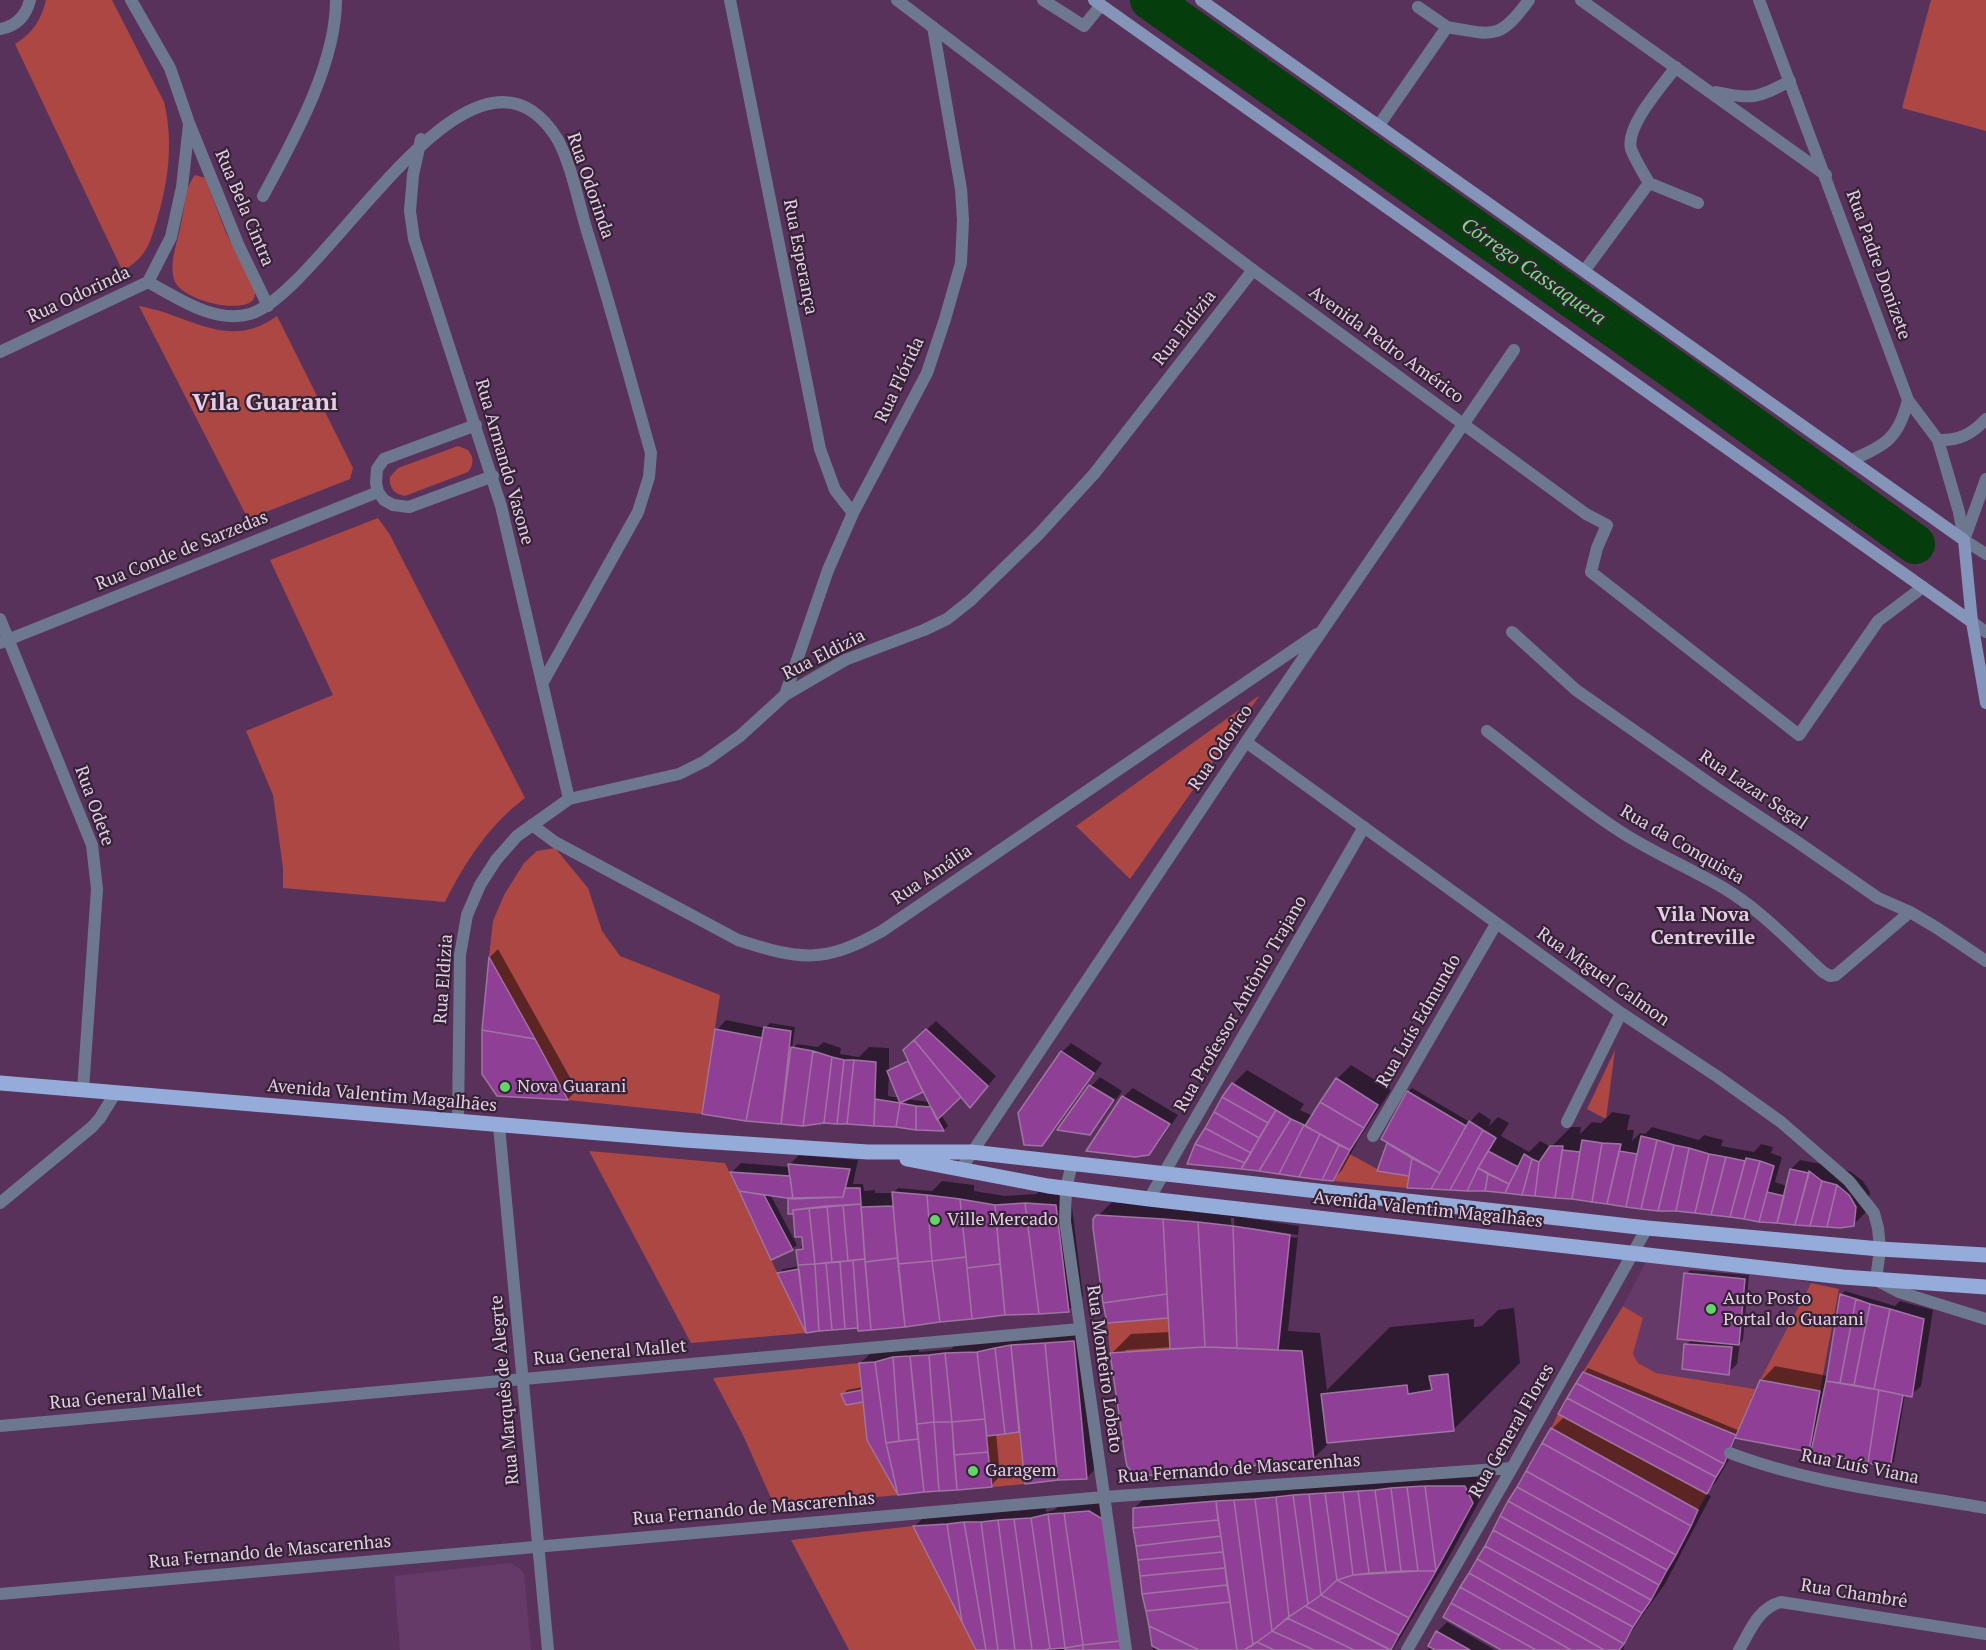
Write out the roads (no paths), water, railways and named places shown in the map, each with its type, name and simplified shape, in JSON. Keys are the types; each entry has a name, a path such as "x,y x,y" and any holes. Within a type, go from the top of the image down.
{"main road":[{"path":"1201,0 1964,540 1972,622 1986,703"},
{"path":"1097,2 1972,622"},
{"name":"Avenida Valentim Magalhães","path":"0,1083 684,1140 868,1152 971,1152 1647,1228 1880,1249 1986,1255"},
{"name":"Avenida Valentim Magalhães","path":"868,1152 1066,1188 1149,1199 1876,1280 1986,1287"}],"street":[{"path":"0,29 12,26 21,20 28,9 30,0"},
{"name":"Rua Bela Cintra","path":"132,0 170,68 189,123 238,243 268,306"},
{"path":"264,196 295,137 317,85 330,41 336,14 336,0"},
{"name":"Rua Esperança","path":"730,0 820,449 835,490 853,513"},
{"name":"Avenida Pedro Américo","path":"897,0 1253,270 1586,514 1607,525 1597,548 1591,572 1799,735 1878,621 1923,587"},
{"path":"1042,0 1084,26 1097,2"},
{"path":"1418,7 1447,27 1488,34 1495,33 1511,23 1529,0"},
{"path":"1581,0 1826,175"},
{"name":"Rua Padre Donizete","path":"1759,0 1908,400 1938,440 1959,512 1964,540"},
{"name":"Rua Flórida","path":"785,695 828,570 853,513 927,373 961,263 963,220 961,189 933,27"},
{"path":"1378,125 1447,27"},
{"path":"1676,67 1637,120 1631,136 1631,149 1649,183 1698,203"},
{"path":"1709,91 1750,98 1790,81"},
{"name":"Rua Odorinda","path":"0,352 148,282 192,305 222,316 250,314 268,306 302,272 374,185 421,138 447,116 467,102 484,94 511,96 526,103 550,128 564,153 651,453 649,477 638,512 543,682"},
{"name":"Rua Bela Cintra","path":"148,282 171,237 182,187 189,123"},
{"name":"Rua Armando Vasone","path":"421,138 413,175 410,211 414,239 493,476 569,799"},
{"path":"1585,270 1649,183"},
{"name":"Rua Eldizia","path":"458,1120 460,955 467,915 480,885 496,860 517,836 569,799 679,774 705,762 740,736 785,695 845,660 947,619 971,600 1038,535 1094,474 1253,270"},
{"name":"Rua Odorico","path":"961,1169 1246,742 1514,350"},
{"path":"1851,460 1873,451 1897,431 1904,419 1908,400"},
{"path":"1938,440 1959,439 1971,433 1986,419"},
{"path":"476,425 384,459 377,470 378,492 384,500 393,505 409,507 493,476"},
{"path":"1986,479 1964,540 1986,554"},
{"name":"Rua Conde de Sarzedas","path":"4,642 378,492"},
{"name":"Rua Odete","path":"0,619 4,642 92,845 94,855 97,889 83,1090"},
{"path":"1972,622 1986,632"},
{"name":"Rua Amália","path":"532,825 555,842 738,940 769,950 804,957 832,954 858,945 882,931 1323,630"},
{"name":"Rua Lazar Segal","path":"1512,632 1576,690 1878,898 1910,912 1986,961"},
{"name":"Rua da Conquista","path":"1486,730 1579,804 1618,830 1647,848 1723,887 1740,899 1830,976 1836,975 1910,912"},
{"name":"Rua Miguel Calmon","path":"1246,742 1621,1013 1781,1122 1849,1181 1874,1212 1880,1249 1876,1280"},
{"name":"Rua Professor Antônio Trajano","path":"1149,1199 1364,827"},
{"name":"Rua Luís Edmundo","path":"1373,1136 1496,924"},
{"path":"1567,1122 1621,1013"},
{"path":"0,1203 92,1127 116,1092"},
{"name":"Rua Marquês de Alegrte","path":"499,1126 548,1650"},
{"name":"Rua Monteiro Lobato","path":"1072,1164 1066,1188 1065,1221 1126,1650"},
{"name":"Rua General Flores","path":"1407,1650 1647,1228"},
{"path":"1876,1280 1899,1292 1986,1319"},
{"name":"Rua General Mallet","path":"0,1426 1080,1329"},
{"name":"Rua Luís Viana","path":"1730,1453 1764,1466 1807,1476 1986,1508"},
{"name":"Rua Fernando de Mascarenhas","path":"0,1594 1104,1497 1512,1468"},
{"name":"Rua Chambrê","path":"1739,1650 1764,1611 1771,1605 1781,1602 1986,1634"}],"waterway":[{"name":"Córrego Cassaquera","path":"1150,0 1691,382 1915,544"}],"place":[{"name":"Nova Guarani","path":"505,1087"},
{"name":"Ville Mercado","path":"935,1220"},
{"name":"Auto Posto Portal do Guarani","path":"1711,1309"},
{"name":"Garagem","path":"973,1471"}],"district":[{"name":"Vila Guarani","path":"265,403"},
{"name":"Vila Nova Centreville","path":"1703,926"}]}
